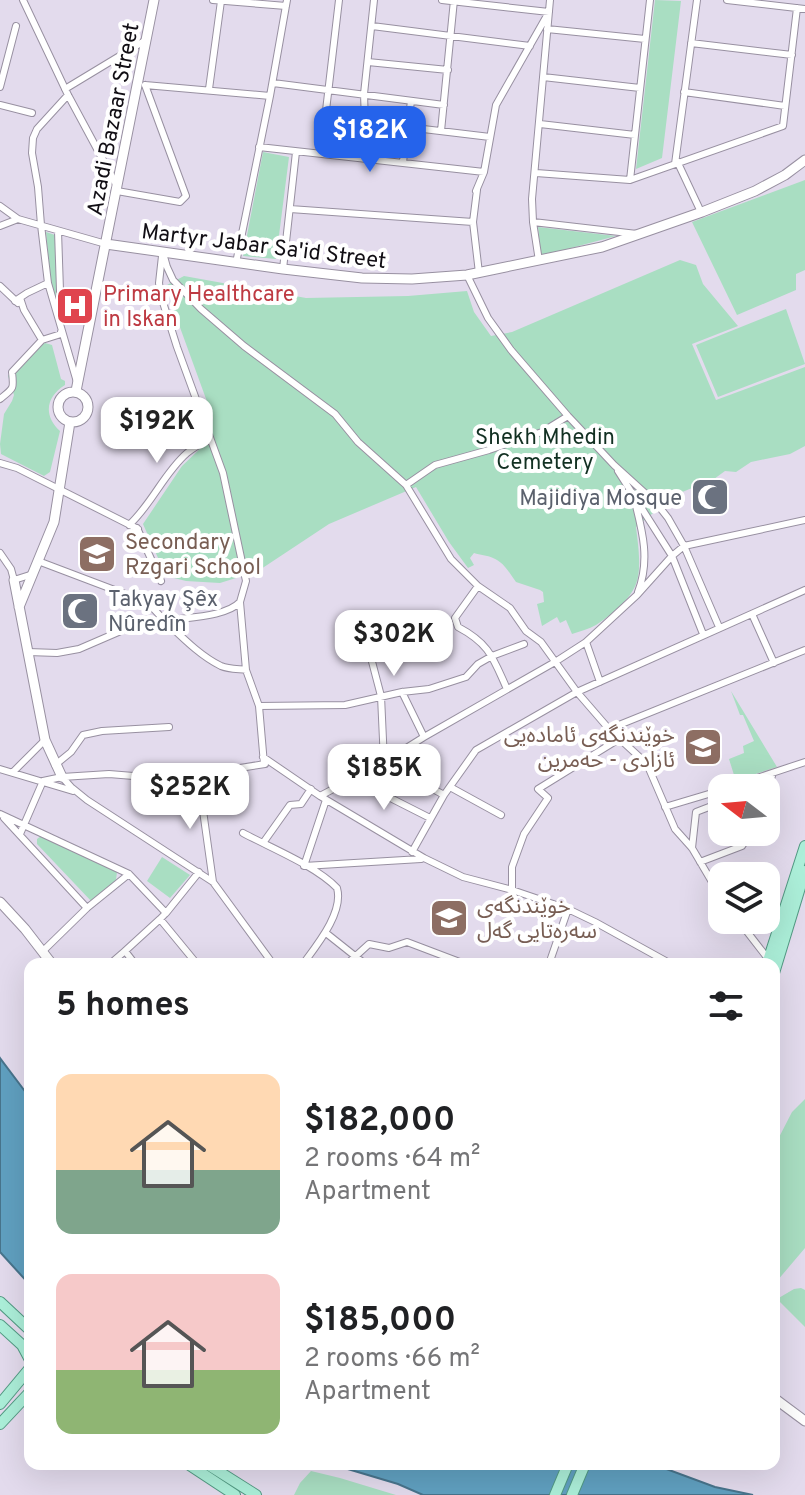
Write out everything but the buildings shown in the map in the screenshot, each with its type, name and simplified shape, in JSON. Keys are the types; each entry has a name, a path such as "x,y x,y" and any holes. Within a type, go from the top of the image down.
{"main road":[{"path":"769,958 805,846"},
{"path":"778,958 805,873"},
{"path":"0,1302 24,1324"},
{"path":"0,1317 24,1339"},
{"path":"0,1325 24,1349"},
{"path":"0,1404 24,1375"},
{"path":"0,1424 24,1399"},
{"path":"17,1407 24,1403"},
{"path":"197,1470 235,1495"},
{"path":"216,1470 256,1495"},
{"path":"555,1495 565,1470"},
{"path":"572,1495 582,1470"}],"street":[{"path":"23,0 117,189 180,202 186,196 142,85 270,96"},
{"name":"Azadi Bazaar Street","path":"76,387 142,85 154,0"},
{"path":"213,0 286,3 236,263"},
{"path":"321,153 339,0"},
{"path":"361,158 374,0"},
{"path":"442,0 492,3 549,12"},
{"path":"441,131 454,0"},
{"path":"539,261 532,199 540,124 544,29 550,0"},
{"path":"630,180 650,0"},
{"path":"697,0 676,162 701,212"},
{"path":"536,173 630,180 783,126 801,8 727,0"},
{"path":"209,89 221,1"},
{"path":"0,87 16,26"},
{"path":"372,26 530,46"},
{"path":"544,29 645,39"},
{"path":"479,273 473,222 476,191 496,105 530,46 544,29"},
{"path":"76,387 63,394 58,403 59,413 70,422 80,420 88,411 86,398 76,387 48,283 32,143 40,125 67,92 146,40"},
{"path":"691,43 792,55"},
{"path":"368,62 448,70"},
{"path":"543,77 640,88"},
{"path":"273,83 444,105"},
{"path":"684,92 785,106"},
{"path":"403,162 411,101"},
{"path":"0,105 32,113"},
{"path":"365,122 490,137"},
{"path":"540,124 635,135"},
{"path":"259,147 482,171"},
{"path":"283,269 296,152"},
{"path":"785,175 805,160"},
{"path":"785,175 805,169"},
{"name":"Martyr Jabar Sa'id Street","path":"106,244 362,278 412,279 467,275 602,247 755,191 785,175"},
{"path":"0,206 18,219 106,244"},
{"path":"290,209 473,222"},
{"path":"0,226 18,219"},
{"path":"533,222 639,234"},
{"path":"58,231 61,334"},
{"path":"163,253 160,292 223,473 246,581 240,602 246,670 259,706 264,760"},
{"path":"163,253 173,280 201,309 244,346 335,414 358,442 406,485 443,549 458,567 478,586 510,608 526,631 541,642 577,692 609,729 647,764 675,829 692,848 708,875"},
{"path":"467,275 488,318 503,340 568,416 614,465 657,504 673,525 719,627"},
{"path":"18,300 48,283"},
{"path":"0,286 18,300 42,340"},
{"path":"0,399 14,386 12,372 42,340 61,334"},
{"path":"406,485 435,465 542,432 568,416"},
{"path":"19,607 54,522 70,422"},
{"path":"131,523 181,458 210,439"},
{"path":"0,463 17,468 131,523 138,529 161,581"},
{"path":"614,465 672,556 703,634"},
{"path":"634,497 645,556 644,576 637,595"},
{"path":"304,866 323,798 351,778 384,762 586,642 684,546 805,520"},
{"path":"0,553 11,569 14,580 45,740 62,777 76,792 213,882 269,958"},
{"path":"38,561 141,600 218,664 246,670"},
{"path":"14,580 33,574"},
{"path":"478,586 455,618 458,627 474,636 492,656 507,689"},
{"path":"412,852 444,795 476,750 577,692 805,590"},
{"path":"165,621 234,609 240,602"},
{"path":"752,614 774,663"},
{"path":"28,652 57,653 79,649 123,630"},
{"path":"586,642 600,682"},
{"path":"259,706 345,705 429,689 466,677 478,664 492,656 524,644"},
{"path":"609,729 805,650"},
{"path":"370,654 381,696 384,762"},
{"path":"402,692 424,737"},
{"path":"55,765 71,752 83,735 169,727"},
{"path":"512,890 512,867 524,834 548,798 538,789 619,739"},
{"path":"13,772 45,740"},
{"path":"43,781 109,774 170,779 264,760 424,858 463,877 568,909 660,958"},
{"path":"384,762 444,795"},
{"path":"770,774 805,762"},
{"path":"0,769 76,792"},
{"path":"198,775 213,882"},
{"path":"351,778 430,818"},
{"path":"20,834 43,781"},
{"path":"450,787 501,815"},
{"path":"263,843 290,805 301,804 311,789"},
{"path":"665,807 708,794"},
{"path":"692,848 696,812 708,807"},
{"path":"1,815 129,874 193,958"},
{"path":"1,815 87,908"},
{"path":"243,833 330,881 339,891 326,933 307,958"},
{"path":"700,862 742,846"},
{"path":"304,866 424,858"},
{"path":"117,958 163,916 199,872"},
{"path":"42,952 87,908 129,874"},
{"path":"0,902 47,958"},
{"path":"791,914 805,905"},
{"path":"551,958 568,909"},
{"path":"326,933 358,958"},
{"path":"748,934 765,958"},
{"path":"355,956 369,944 389,948 407,942 449,958"},
{"path":"125,951 130,958"},
{"path":"780,1402 805,1421"}],"green space":[{"path":"655,0 681,1 662,158 636,169"},
{"path":"263,152 289,157 276,259 243,256"},
{"path":"805,180 805,270 796,274 796,290 737,315 692,222"},
{"path":"538,227 616,236 541,256"},
{"path":"46,232 55,235 60,311 50,276"},
{"name":"Shekh Mhedin Cemetery","path":"680,260 696,265 703,284 738,326 692,344 716,400 805,367 805,446 790,454 751,462 736,472 725,471 714,479 675,495 636,527 639,564 636,584 624,602 596,625 572,634 566,620 560,623 557,617 542,626 537,604 544,602 543,592 516,582 500,562 488,556 474,553 470,558 474,565 468,568 416,487 329,524 258,571 220,583 166,576 143,524 182,466 204,445 213,418 167,285 184,276 306,298 408,296 467,291 474,312 491,336 512,332"},
{"path":"786,309 805,364 718,397 696,345"},
{"path":"45,343 52,345 65,385 54,395 49,406 51,419 60,431 50,472 44,476 1,454 0,444 4,414 14,395 8,376 24,356"},
{"path":"731,691 777,767 755,774 734,774 729,759 744,753 743,746 754,741 743,715 740,715"},
{"path":"41,836 116,870 116,880 92,902 37,844"},
{"path":"162,857 190,875 170,898 147,881"},
{"path":"805,1099 805,1248 780,1277 780,1135 792,1112"},
{"path":"794,1289 805,1290 805,1327 780,1302 780,1297"},
{"path":"311,1471 340,1478 396,1495 294,1495"}],"water":[{"path":"0,1058 24,1090 24,1278 0,1252"},
{"path":"351,1470 669,1470 715,1487 753,1495 423,1495"}],"place":[{"name":"Primary Healthcare in Iskan","path":"75,306"},
{"name":"Majidiya Mosque","path":"710,497"},
{"name":"Secondary Rzgari School","path":"97,554"},
{"name":"Takyay Şêx Nûredîn","path":"80,611"},
{"name":"خوێندنگەی ئامادەیی ئازادی - حەمرین","path":"703,747"},
{"name":"خوێندنگەی سەرەتایی گەل","path":"449,918"}]}
